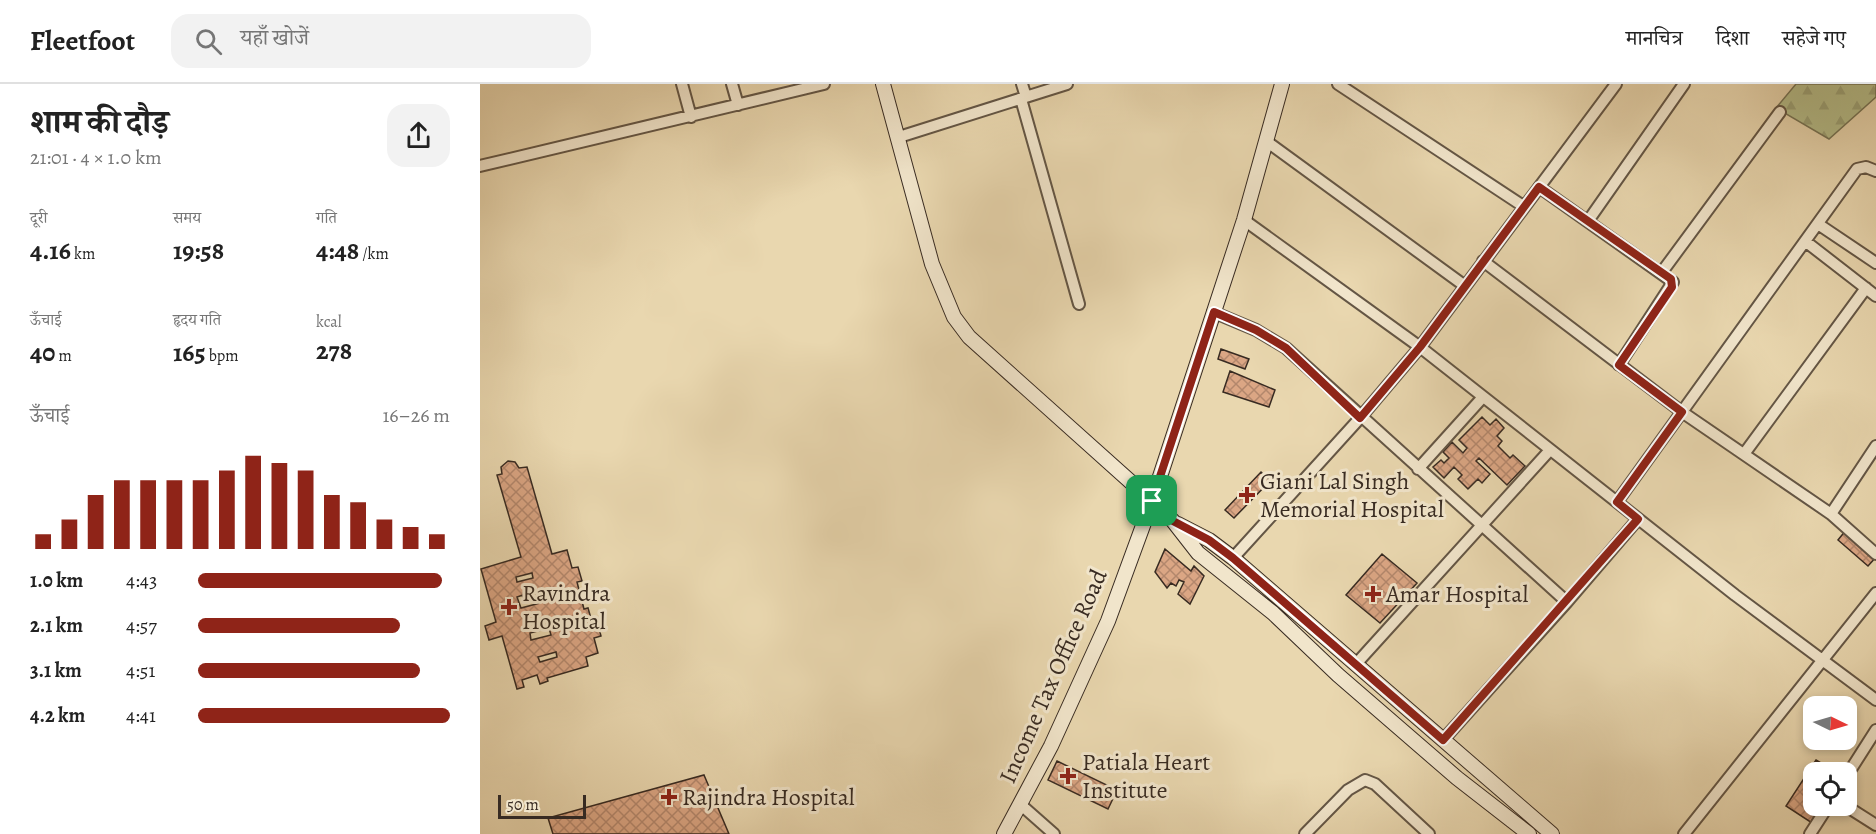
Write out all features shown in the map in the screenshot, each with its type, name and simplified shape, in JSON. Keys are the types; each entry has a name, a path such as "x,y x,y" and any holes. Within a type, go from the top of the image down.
{"main road":[{"path":"883,84 932,264 954,317 969,337 1152,501 1173,521 1198,553 1273,613 1338,675 1457,778 1525,833"},
{"name":"Income Tax Office Road","path":"1004,834 1051,746 1108,621 1152,501 1244,220 1282,84"},
{"path":"1173,521 1209,540 1233,558 1552,834"}],"street":[{"path":"682,84 691,117"},
{"path":"732,84 738,105"},
{"path":"480,166 825,84"},
{"path":"1022,84 1023,98 1078,304"},
{"path":"899,137 1067,84"},
{"path":"1338,84 1523,206"},
{"path":"1233,558 1360,418 1420,347 1616,84"},
{"path":"1588,221 1684,84"},
{"path":"1662,273 1780,112"},
{"path":"1266,141 1465,286"},
{"path":"1617,502 1857,169 1866,167 1876,171"},
{"path":"1539,187 1671,279 1672,287 1619,365"},
{"path":"1244,220 1420,347 1638,519 1876,700"},
{"path":"1818,224 1876,263"},
{"path":"1805,241 1876,296"},
{"path":"1483,261 1682,412 1831,514 1876,554"},
{"path":"1744,454 1866,288"},
{"path":"1214,312 1256,330 1286,348 1360,418 1567,602"},
{"path":"1418,469 1484,397"},
{"path":"1831,514 1876,446"},
{"path":"1356,664 1550,450"},
{"path":"1443,740 1638,519"},
{"path":"1684,834 1876,593"},
{"path":"1856,762 1876,730"},
{"path":"1305,834 1348,790 1365,780 1375,784 1429,834"},
{"path":"1020,804 1054,834"},
{"path":"1857,813 1876,825"},
{"path":"1810,834 1822,816"}],"green space":[{"path":"1796,84 1876,84 1876,97 1829,139 1776,108"}],"building":[{"path":"1221,349 1249,359 1245,369 1218,359"},
{"path":"1230,371 1275,390 1269,407 1223,392"},
{"path":"1482,417 1490,425 1496,419 1504,428 1497,436 1502,441 1498,446 1510,458 1513,455 1525,466 1507,485 1479,458 1476,461 1490,474 1482,483 1478,479 1468,489 1458,479 1462,475 1454,467 1444,478 1433,467 1441,460 1444,463 1449,458 1443,452 1452,442 1463,453 1467,448 1459,440"},
{"path":"508,461 515,462 519,468 527,467 552,554 567,550 572,568 578,567 582,581 577,582 584,609 588,608 592,622 597,621 601,636 594,638 598,653 586,657 588,666 547,678 548,681 540,684 537,675 522,680 524,687 517,689 502,636 489,640 485,626 496,622 481,569 521,557 497,475 502,474 501,467","holes":["532,573 533,578 517,582 516,577","523,595 524,601 538,598 540,603 521,608 517,597","549,628 551,635 531,640 530,633","556,652 557,657 540,662 538,657"]},
{"path":"1261,472 1270,481 1234,518 1225,510"},
{"path":"1846,530 1876,557 1868,566 1838,540"},
{"path":"1165,549 1191,571 1194,566 1204,576 1190,604 1178,594 1184,582 1179,580 1176,586 1171,583 1167,588 1155,572"},
{"name":"Amar Hospital","path":"1382,554 1417,583 1380,623 1346,595"},
{"path":"1057,761 1117,790 1108,809 1048,780"},
{"name":"Rajindra Hospital","path":"704,775 729,834 553,834 548,818"},
{"path":"1803,780 1803,816 1817,816 1812,823 1786,806"}],"place":[{"name":"Giani Lal Singh Memorial Hospital","path":"1247,495"},
{"name":"Amar Hospital","path":"1373,594"},
{"name":"Ravindra Hospital","path":"509,607"},
{"name":"Patiala Heart Institute","path":"1068,776"},
{"name":"Rajindra Hospital","path":"669,797"}],"route":[{"path":"1539,187 1673,282 1672,287 1619,365 1682,412 1617,502 1638,519 1443,740 1233,558 1209,540 1173,521 1152,501 1214,312 1256,330 1286,348 1360,418 1420,347 1539,187"}]}
